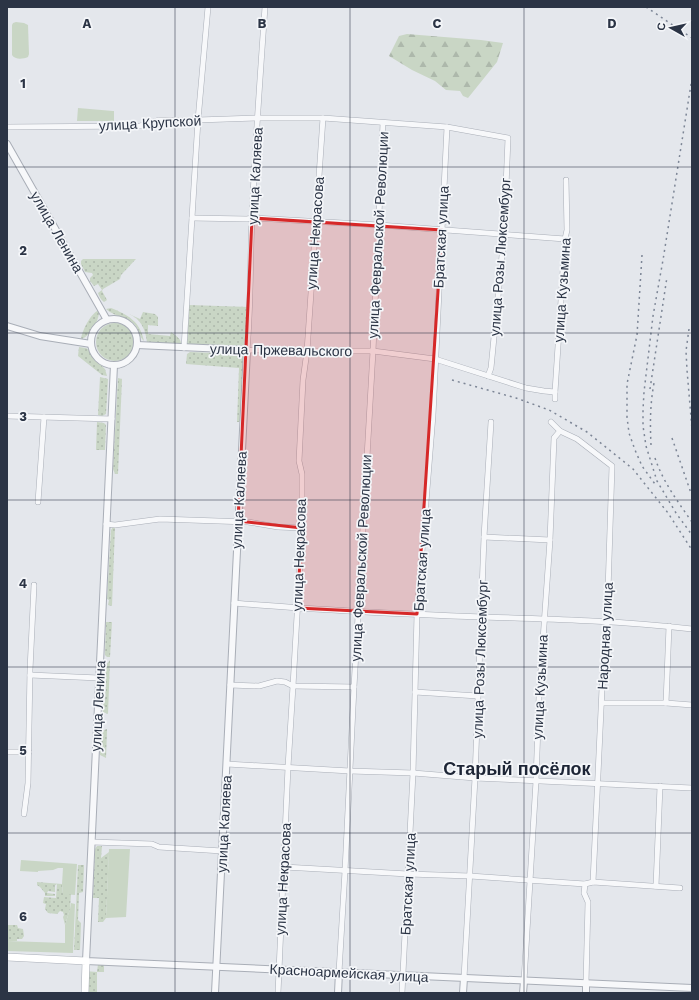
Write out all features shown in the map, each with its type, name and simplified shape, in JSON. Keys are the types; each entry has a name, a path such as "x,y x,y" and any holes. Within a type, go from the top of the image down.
{"main road":[{"name":"Красноармейская улица","path":"7,957 86,961"},
{"name":"улица Ленина","path":"85,993 86,961"}],"street":[{"path":"184,348 198,120 208,7"},
{"name":"улица Каляева","path":"215,993 251,287 252,218 265,7"},
{"name":"улица Крупской","path":"7,127 140,126 159,120 323,118 447,127 508,138"},
{"name":"улица Некрасова","path":"278,993 288,767 294,686 302,528 302,474 299,461 303,380 307,351 323,118"},
{"name":"улица Февральской Революции","path":"338,993 373,351 383,123"},
{"name":"Братская улица","path":"402,993 414,773 417,614 432,423 447,127"},
{"name":"улица Розы Люксембург","path":"488,376 491,368 504,235 508,138"},
{"name":"улица Ленина","path":"7,144 107,320"},
{"name":"улица Кузьмина","path":"555,399 565,239 567,230 566,180"},
{"path":"192,218 247,220 252,218 379,225 565,239"},
{"path":"118,319 129,324 136,332 138,345 134,354 123,364 114,366 104,363 93,352 91,344 95,329 107,320 118,319"},
{"path":"7,326 40,336 91,344"},
{"name":"улица Пржевальского","path":"138,345 247,350 373,351 435,360 526,388 544,392 555,392"},
{"name":"улица Ленина","path":"86,961 114,366"},
{"path":"7,416 112,417"},
{"path":"38,502 44,417"},
{"name":"улица Розы Люксембург","path":"463,993 475,778 484,537 491,422"},
{"name":"Народная улица","path":"551,422 560,431 577,439 612,466 607,622 593,882"},
{"name":"улица Кузьмина","path":"523,993 536,781 539,697 550,540 554,438 560,431"},
{"path":"106,524 115,525 160,519 238,521 278,527 302,528"},
{"path":"484,537 550,540"},
{"path":"24,814 28,783 30,675 34,585"},
{"path":"234,603 358,612 607,622 692,629"},
{"path":"666,703 669,626"},
{"path":"30,675 100,678"},
{"path":"230,685 259,686 277,681 285,682 294,686 354,687"},
{"path":"415,692 478,696"},
{"path":"602,703 666,703 692,706"},
{"path":"7,752 29,752"},
{"path":"227,764 692,788"},
{"path":"656,886 660,786"},
{"path":"92,842 152,844 159,847 222,851"},
{"path":"284,867 470,876 585,884 593,882 680,888"},
{"path":"585,884 584,893 588,902 586,993"},
{"name":"Красноармейская улица","path":"86,961 692,988"}],"highlighted area":[{"path":"252,218 442,230 417,614 297,608 302,528 238,521"}],"green space":[{"path":"16,22 28,25 29,54 28,57 22,59 13,57 12,55 12,25"},
{"path":"407,34 503,43 497,62 468,98 463,96 460,91 446,90 435,81 412,70 389,56 399,36"},
{"path":"78,108 114,111 114,121 77,121"},
{"path":"83,259 136,259 121,275 120,279 103,289 102,291 107,300 104,302 98,293 102,290 98,284 94,286 90,281 90,278 93,275 92,273 85,272 81,264"},
{"path":"189,305 250,307 244,346 187,344"},
{"path":"111,308 128,316 140,328 144,341 134,324 106,309"},
{"path":"99,310 98,318 94,326 89,334 82,339 85,326 93,314"},
{"path":"143,312 155,314 158,317 158,326 148,325 148,334 170,336 171,332 179,339 181,345 147,343 140,322 129,314 140,319"},
{"path":"115,323 125,326 131,332 134,342 131,352 125,358 115,361 105,358 99,352 96,342 99,332 105,326"},
{"path":"79,347 89,350 95,359 105,369 107,376 102,375 78,356"},
{"path":"190,352 240,354 243,356 241,420 239,422 237,422 239,368 186,364 187,354"},
{"path":"100,377 108,379 106,414 102,416 98,415"},
{"path":"118,378 122,379 118,474 115,474 113,469"},
{"path":"97,422 104,423 106,425 105,450 96,450"},
{"path":"115,527 112,606 108,605 109,600 107,599 111,530"},
{"path":"106,622 112,622 110,657 105,655"},
{"path":"110,660 108,714 103,712 102,708 105,700 106,681 104,676 104,667"},
{"path":"107,729 106,758 100,755 101,731"},
{"path":"97,846 102,846 101,858 109,852 106,918 103,922 98,922 99,898 93,898 95,849"},
{"path":"109,849 130,849 126,917 106,918"},
{"path":"21,860 77,864 75,895 63,894 63,868 38,872 20,871"},
{"path":"78,865 84,865 83,892 79,893 78,920 81,923 80,950 74,950"},
{"path":"37,882 62,884 63,894 71,894 70,909 65,925 63,912 60,911 57,914 48,913 45,909 46,904 43,903 44,897 56,898 57,884 53,887 55,886 55,892 48,891 47,893 55,894 55,896 45,896 45,893 37,885"},
{"path":"71,903 75,904 73,953 7,951 7,941 65,943 65,925"},
{"path":"7,925 17,925 18,928 23,929 24,936 22,939 17,939 17,941 7,941"},
{"path":"98,964 104,964 104,972 97,972"},
{"path":"85,971 97,972 97,993 85,993"}],"railway":[{"path":"646,7 692,38"},
{"path":"692,78 653,316 643,410 643,426 646,446 657,481 676,513 692,535"},
{"path":"642,255 637,335 627,384 627,417 629,433 635,450 642,466 655,484"},
{"path":"650,389 667,277"},
{"path":"689,329 686,351 692,429"},
{"path":"452,380 516,398 549,410 587,432 633,469 668,513 692,550"},
{"path":"651,445 650,429 654,383"},
{"path":"672,438 692,496"},
{"path":"655,458 667,484 692,522"}],"district":[{"name":"Старый посёлок","path":"517,768"}]}
